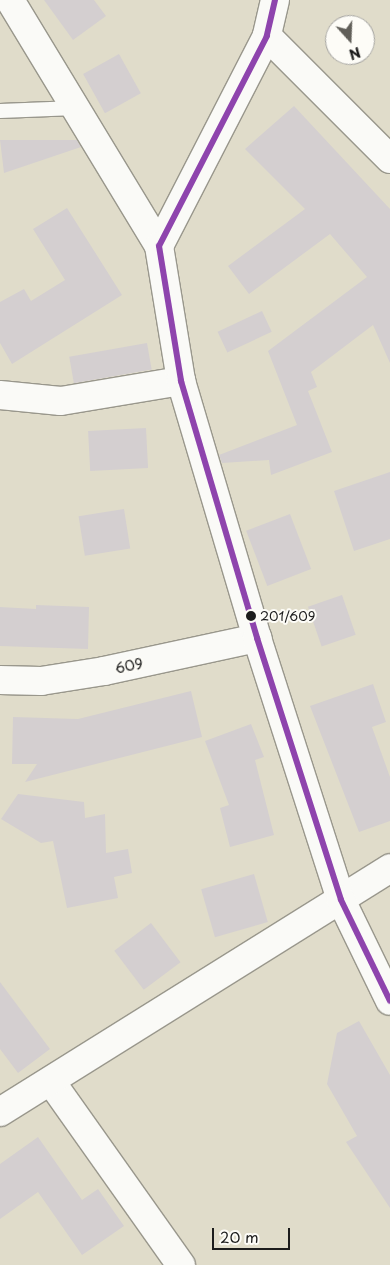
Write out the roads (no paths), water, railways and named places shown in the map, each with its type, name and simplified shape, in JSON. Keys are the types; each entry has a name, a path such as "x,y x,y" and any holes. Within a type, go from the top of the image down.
{"street":[{"path":"10,0 159,246 181,381 257,638 341,900 390,1000"},
{"path":"159,246 267,36 275,0"},
{"path":"267,36 390,159"},
{"path":"0,394 61,401 181,381"},
{"name":"609","path":"0,680 41,680 104,671 257,638"},
{"path":"0,1112 52,1083 390,868"},
{"path":"52,1083 181,1265"}],"lane":[{"path":"0,111 76,108"}],"place":[{"name":"201/609","path":"251,616"}]}
